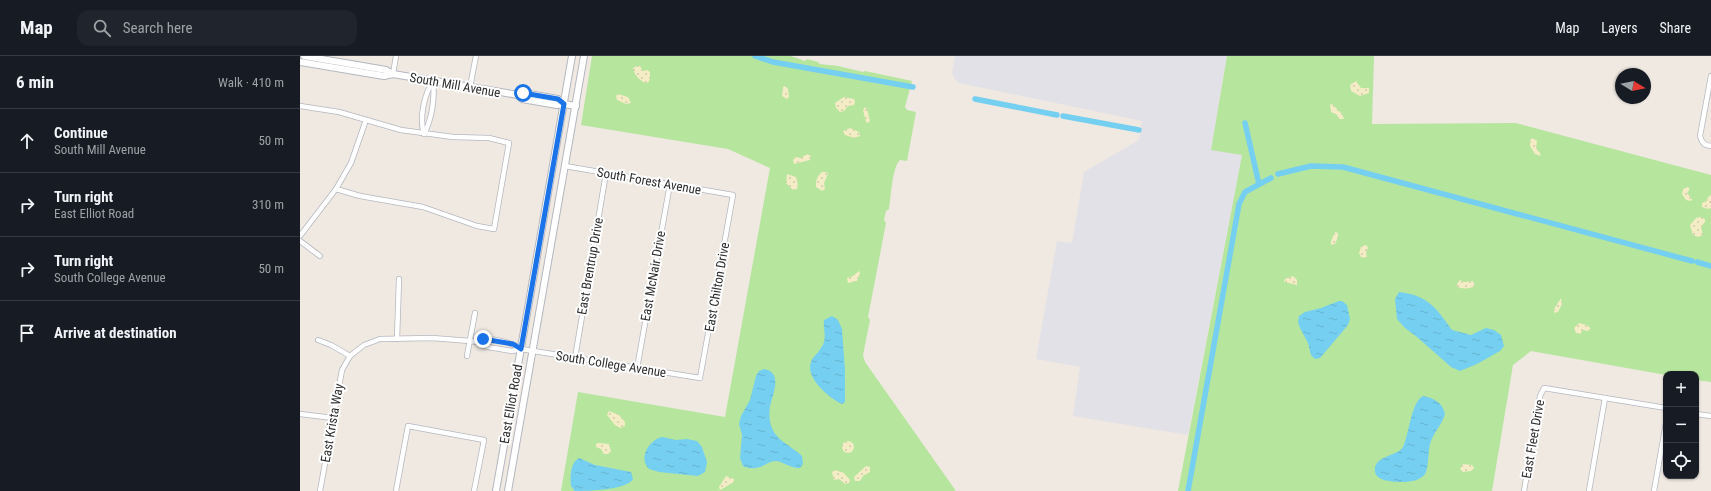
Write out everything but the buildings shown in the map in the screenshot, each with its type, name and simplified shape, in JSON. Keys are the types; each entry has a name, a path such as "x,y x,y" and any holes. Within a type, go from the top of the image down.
{"main road":[{"name":"South Mill Avenue","path":"304,56 316,60 386,70 393,74 433,81 518,95 523,93 557,98 564,104 576,106"},
{"name":"East Elliot Road","path":"496,491 572,56"},
{"name":"East Elliot Road","path":"508,491 584,56"},
{"name":"South Mill Avenue","path":"300,62 316,60"},
{"path":"510,411 522,413"}],"street":[{"path":"393,74 396,56"},
{"path":"470,87 476,56"},
{"path":"1711,76 1700,136 1701,142 1705,145 1711,146"},
{"path":"424,134 421,125 428,90 433,81"},
{"path":"424,134 428,126 431,111 434,91 433,81"},
{"path":"300,106 339,112 401,130 424,134 489,138 509,143 494,229 477,226 423,207 360,196 336,189"},
{"path":"424,110 431,111"},
{"path":"300,236 336,189 351,163 366,120"},
{"name":"South Forest Avenue","path":"565,166 733,195"},
{"name":"East Brentrup Drive","path":"575,358 606,173"},
{"name":"East McNair Drive","path":"637,368 670,184"},
{"name":"East Chilton Drive","path":"700,378 733,195"},
{"path":"300,241 320,256"},
{"path":"397,339 399,279"},
{"path":"467,356 475,314"},
{"name":"South College Avenue","path":"350,356 364,345 380,339 432,338 470,340 478,342 482,345 512,351 521,349"},
{"name":"South College Avenue","path":"478,342 483,339 513,344 521,349 532,351 700,378"},
{"path":"318,340 350,356"},
{"path":"493,347 494,341"},
{"name":"East Krista Way","path":"320,491 342,370 350,356"},
{"name":"East Fleet Drive","path":"1524,491 1540,396 1544,388 1605,398"},
{"path":"1589,491 1605,398 1663,408"},
{"path":"300,414 333,418"},
{"path":"1699,414 1711,416"},
{"path":"396,491 408,426 484,440 474,491"},
{"path":"1654,491 1663,440"}],"shaded area":[{"path":"955,56 1227,56 1211,149 1242,155 1188,435 1073,416 1080,367 1036,359 1057,241 1072,243 1084,172 1139,140 1142,121 959,83 954,78 952,73"}],"green space":[{"path":"592,56 791,56 805,61 807,59 820,64 838,66 912,81 905,107 907,110 916,112 907,161 900,160 895,169 889,209 886,211 884,220 886,223 868,317 870,320 863,355 865,362 956,491 561,491 578,392 725,417 770,168 728,149 581,125"},
{"path":"1227,56 1374,56 1372,124 1516,123 1711,175 1711,382 1699,380 1699,371 1663,371 1663,374 1531,351 1513,365 1492,491 1178,491 1242,155 1211,150"}],"sand":[{"path":"640,66 643,71 647,70 650,72 650,79 648,83 643,82 636,76 633,68"},
{"path":"1356,81 1361,88 1369,88 1369,93 1360,96 1351,91 1350,85"},
{"path":"785,86 788,89 789,97 787,99 782,96 783,87"},
{"path":"618,94 628,97 631,103 626,104 617,100 616,96"},
{"path":"844,97 854,99 855,102 854,105 848,106 844,111 840,112 836,108 835,103"},
{"path":"1332,104 1342,114 1344,119 1339,119 1337,115 1331,112 1330,105"},
{"path":"865,107 867,109 870,121 868,123 866,122 863,110"},
{"path":"850,128 859,132 860,136 854,138 845,135 843,131"},
{"path":"1533,138 1537,141 1536,148 1541,156 1535,154 1530,146 1530,140"},
{"path":"807,154 811,156 810,160 794,164 793,160 795,157 801,158"},
{"path":"822,172 826,172 828,174 824,183 825,189 822,191 816,187 816,183 817,178"},
{"path":"787,174 796,177 798,185 797,189 793,190 786,183"},
{"path":"1688,187 1690,189 1687,193 1692,199 1691,201 1686,200 1682,194 1683,189"},
{"path":"1711,195 1711,208 1708,209 1702,207 1702,203 1707,201 1708,197"},
{"path":"1701,217 1705,219 1705,222 1701,227 1703,235 1698,237 1693,235 1690,225 1696,218"},
{"path":"1335,232 1338,233 1338,237 1335,244 1331,245 1331,241"},
{"path":"1365,245 1368,248 1366,253 1367,258 1361,257 1359,253 1361,247"},
{"path":"859,271 860,273 857,281 848,283 847,278 853,276"},
{"path":"1293,276 1297,280 1297,285 1284,282 1285,279"},
{"path":"1460,280 1464,282 1473,281 1475,286 1471,288 1457,287"},
{"path":"1561,298 1562,304 1558,312 1554,313 1554,309"},
{"path":"1579,323 1587,325 1591,329 1588,331 1583,330 1580,334 1576,333 1574,328"},
{"path":"609,411 619,415 625,422 625,426 620,428 615,425 607,415"},
{"path":"846,441 850,441 854,447 850,453 846,453 842,449 842,445"},
{"path":"596,444 609,444 611,451 608,454 604,454 601,449 596,447"},
{"path":"1463,464 1472,465 1474,468 1471,471 1463,472 1460,469"},
{"path":"866,466 870,467 870,472 863,476 860,481 855,481 854,477"},
{"path":"835,470 844,473 850,480 849,483 845,484 839,479 834,480 832,472"},
{"path":"726,476 734,479 734,482 720,490 719,487"}],"water":[{"path":"1399,292 1417,296 1431,304 1452,330 1471,335 1486,328 1494,330 1501,335 1504,346 1500,351 1477,364 1460,371 1451,367 1405,328 1397,319 1395,299"},
{"path":"1342,301 1347,305 1350,319 1348,325 1320,358 1315,359 1311,355 1308,343 1300,328 1298,322 1299,316 1305,312"},
{"path":"832,316 838,320 842,329 845,370 845,402 842,404 819,387 811,374 810,368 812,360 824,342 824,320"},
{"path":"764,369 770,371 775,379 770,406 771,425 774,433 781,440 802,456 803,464 800,468 776,461 772,461 755,468 745,467 743,466 740,458 742,435 739,424 741,416 750,400 756,376 759,371"},
{"path":"1423,396 1431,398 1440,404 1445,414 1430,444 1428,465 1424,476 1405,482 1394,482 1381,479 1375,472 1375,466 1381,459 1396,453 1403,447 1413,412 1419,399"},
{"path":"662,437 676,440 687,439 697,441 702,447 707,462 705,472 698,476 659,472 649,469 645,460 646,450 653,442"},
{"path":"579,458 595,465 631,472 633,479 623,486 615,488 575,491 571,486 571,474 572,466"}],"waterway":[{"path":"755,56 773,62 913,87"},
{"path":"975,99 1057,115"},
{"path":"1063,116 1139,130"},
{"path":"1245,123 1259,184"},
{"path":"1278,174 1311,166 1343,167 1692,261"},
{"path":"1188,491 1239,204 1245,192 1271,178"},
{"path":"1697,262 1711,266"}],"route":[{"path":"483,339 513,344 521,349 564,104 558,99 523,93"}]}
